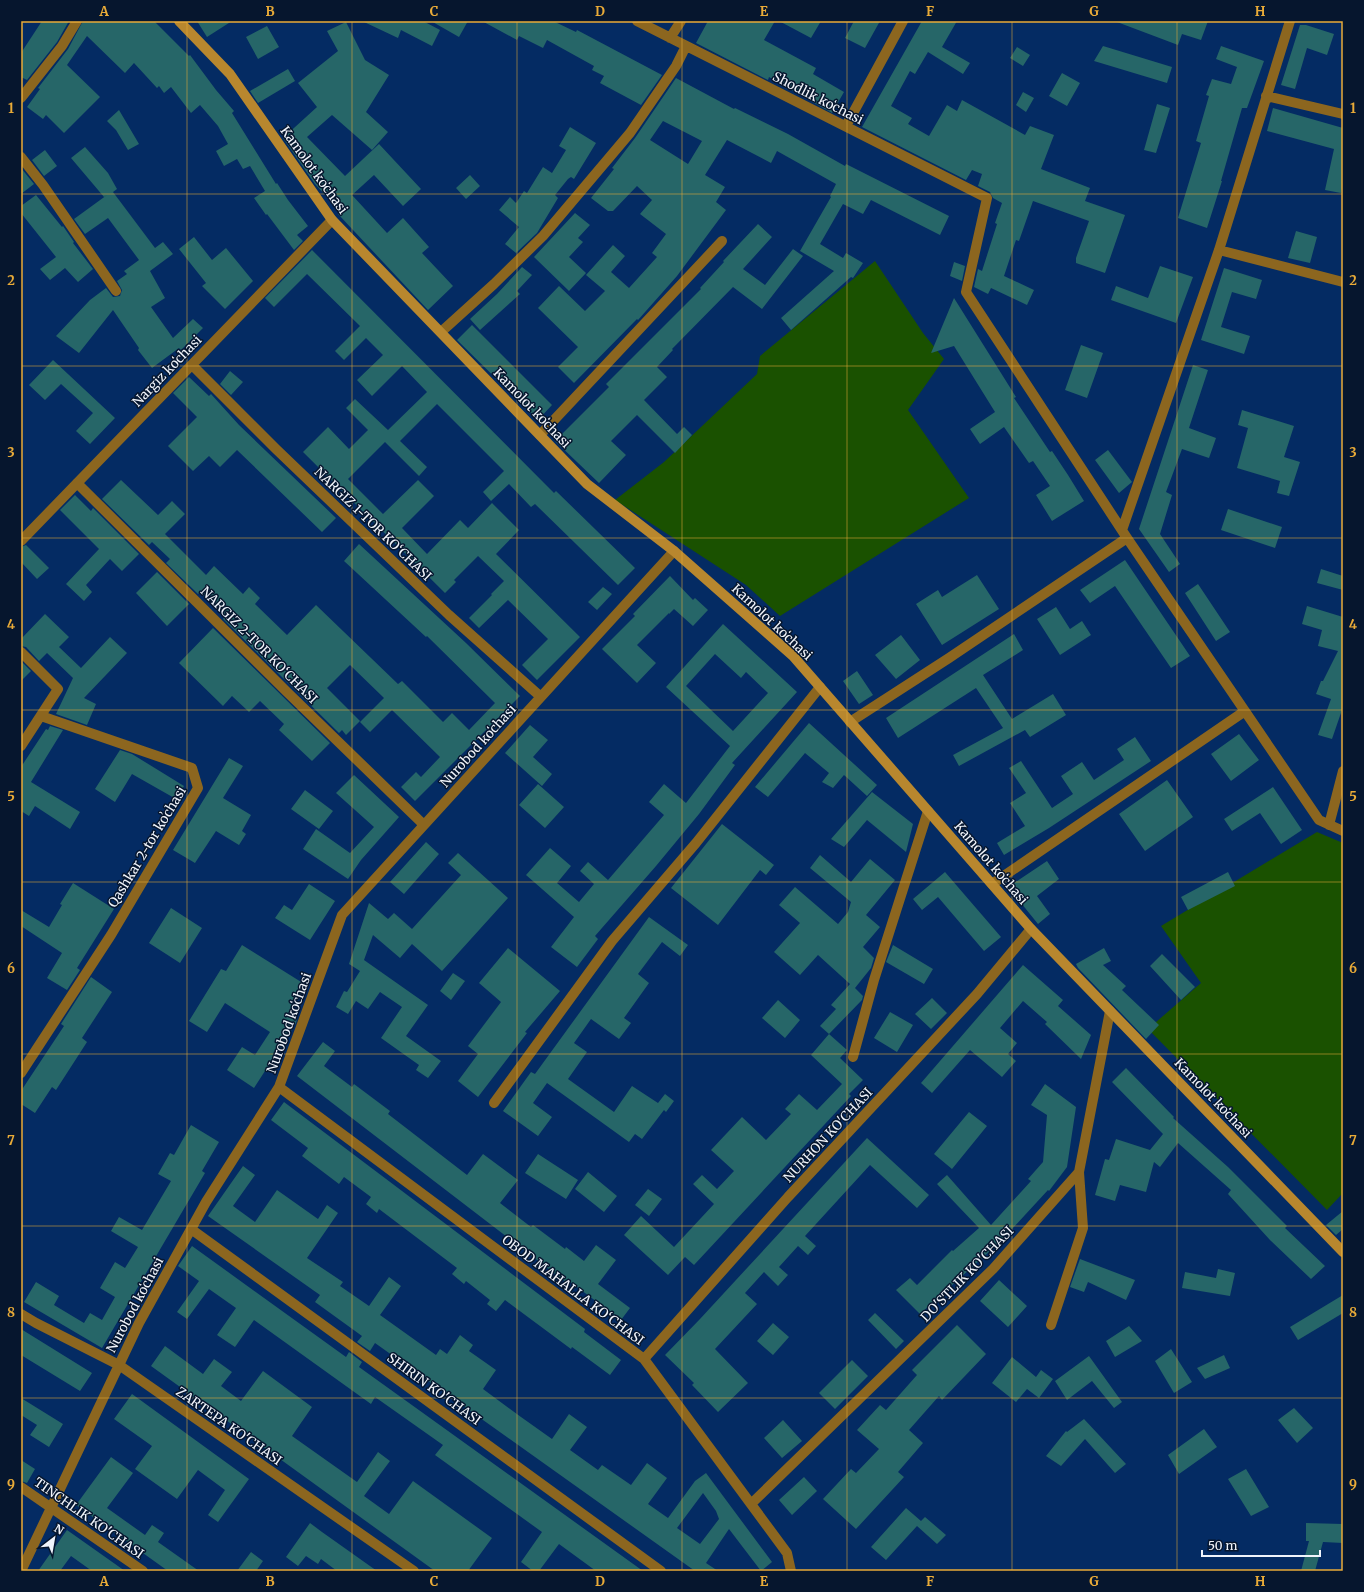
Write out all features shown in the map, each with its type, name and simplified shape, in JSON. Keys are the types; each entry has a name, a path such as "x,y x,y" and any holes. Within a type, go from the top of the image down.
{"street":[{"path":"21,98 62,46 77,21"},
{"name":"Kamolot koʻchasi","path":"179,21 230,74 332,220 587,484 674,551 793,656 1032,929 1343,1252"},
{"name":"Shodlik koʻchasi","path":"637,21 987,198 966,292 1125,534"},
{"path":"670,38 681,21"},
{"path":"846,126 903,21"},
{"path":"850,722 949,658 1125,534 1219,250 1290,21"},
{"path":"441,332 494,284 543,236 630,133 676,66 686,46"},
{"path":"1266,96 1343,114"},
{"path":"21,157 43,185 116,291"},
{"name":"Nargiz koʻchasi","path":"21,541 332,220"},
{"path":"540,435 722,241"},
{"path":"1219,250 1343,282"},
{"name":"NARGIZ 1-TOR KO‘CHASI","path":"192,365 276,449 449,615 541,697"},
{"name":"NARGIZ 2-TOR KO‘CHASI","path":"78,483 287,692 424,825"},
{"path":"1125,534 1319,820 1343,831"},
{"name":"Nurobod koʻchasi","path":"21,1571 139,1323 206,1202 279,1088 342,915 674,551"},
{"path":"21,652 58,689 21,746"},
{"path":"494,1103 612,941 696,843 820,687"},
{"path":"992,884 1245,711"},
{"name":"Qashkar 2-tor koʼchasi","path":"21,1073 111,934 198,788 192,768 41,716"},
{"path":"1329,825 1343,771"},
{"path":"853,1057 874,980 928,811"},
{"name":"NURHON KO'CHASI","path":"644,1359 788,1198 977,994 1032,929"},
{"path":"1051,1325 1083,1228 1079,1172 1110,1011"},
{"name":"OBOD MAHALLA KO‘CHASI","path":"279,1088 644,1359 787,1553 791,1571"},
{"name":"DO'STLIK KO'CHASI","path":"752,1504 993,1269 1079,1172"},
{"name":"SHIRIN KO'CHASI","path":"191,1229 661,1571"},
{"name":"ZARTEPA KO'CHASI","path":"21,1314 119,1365 414,1571"},
{"name":"TINCHLIK KO'CHASI","path":"21,1487 143,1571"}],"green space":[{"path":"875,261 923,333 944,359 908,410 969,498 780,616 746,585 615,500 664,462 757,374 760,356"},
{"path":"1317,832 1343,843 1343,1193 1327,1210 1148,1029 1201,983 1161,926"}],"building":[{"path":"42,21 69,21 57,42 27,80 21,77 21,53"},
{"path":"83,21 154,21 189,56 190,55 234,111 232,113 276,184 277,183 308,226 297,235 303,241 294,250 254,198 265,191 250,166 243,169 237,159 224,166 216,151 228,144 218,126 200,105 191,113 171,87 164,93 159,86 157,88 134,63 125,73 87,36 67,65 100,97 64,133 46,115 43,119 27,107 40,89 38,88 68,49"},
{"path":"197,21 232,21 207,37"},
{"path":"362,21 423,21 440,30 432,46 401,30 398,38"},
{"path":"431,21 468,21 459,37"},
{"path":"482,21 553,21 576,32 577,30 662,75 641,105 600,83 604,76 592,70 594,66 547,40 543,48 519,36 517,40"},
{"path":"708,21 775,21 764,40 816,68 813,74 844,92 832,113 769,77 768,80 696,43"},
{"path":"779,21 821,21 811,38"},
{"path":"854,21 880,21 865,48 845,38"},
{"path":"922,21 957,21 942,47 970,63 963,74 928,52 915,74 910,71 891,106 912,118 908,124 929,136 947,105 957,111 962,100 1025,135 1030,126 1054,135 1041,169 1090,188 1085,201 1125,215 1105,273 1076,263 1076,258 1089,221 1033,201 1019,241 1016,240 1004,276 1034,290 1027,305 991,288 988,294 974,287 978,269 982,271 1002,203 993,198 990,192 978,186 982,174 972,170 966,180 862,127"},
{"path":"1117,21 1208,21 1201,40 1182,34 1178,45"},
{"path":"346,22 365,60 389,75 366,112 388,132 372,150 332,115 307,137 345,176 379,144 421,189 403,206 374,175 352,195 387,233 403,218 429,247 422,253 453,286 428,310 338,214 340,211 315,184 283,138 317,107 298,83 338,51 327,31"},
{"path":"1300,25 1306,25 1334,34 1327,55 1307,48 1295,89 1281,85"},
{"path":"267,26 279,47 258,59 246,37"},
{"path":"1103,46 1172,67 1167,83 1094,61"},
{"path":"1221,46 1264,61 1247,108 1242,108 1222,181 1207,228 1178,218 1201,143 1196,141 1209,96 1206,95 1212,79 1231,84 1237,67 1216,59"},
{"path":"1017,47 1030,55 1023,66 1010,58"},
{"path":"288,69 295,81 258,103 250,91"},
{"path":"1062,73 1080,83 1067,106 1049,96"},
{"path":"676,78 734,109 735,108 788,134 845,166 846,164 949,216 940,235 871,200 863,214 843,204 820,244 843,258 846,253 863,263 853,278 851,277 791,330 781,318 834,271 800,251 831,197 830,196 836,184 777,151 771,163 727,140 705,175 725,187 716,202 726,210 677,276 638,320 637,319 574,383 558,367 578,347 538,308 559,286 585,311 605,291 586,275 613,245 625,256 611,272 629,288 657,257 652,253 666,234 640,214 652,200 637,186 613,211 608,211 591,198 614,169 612,168 635,138","holes":["663,121 702,141 688,164 650,140"]},
{"path":"1023,92 1034,98 1026,112 1016,105"},
{"path":"1157,104 1170,108 1156,153 1144,150"},
{"path":"1273,108 1343,128 1343,183 1341,193 1325,190 1334,149 1267,131"},
{"path":"119,110 139,144 128,150 116,130 107,121"},
{"path":"570,127 596,143 574,179 571,177 568,179 555,195 558,198 537,233 516,253 505,244 519,227 499,210 510,197 516,203 524,191 527,193 543,167 552,173 566,150 559,146"},
{"path":"85,147 108,173 117,189 113,192 155,248 163,242 173,254 150,271 165,298 151,307 173,338 193,319 203,328 181,350 179,348 152,368 138,350 139,348 113,310 79,353 56,336 90,300 106,288 113,297 120,296 122,290 117,281 127,274 124,271 139,260 108,218 85,234 74,219 107,195 104,197 71,158"},
{"path":"45,150 57,166 44,176 32,160"},
{"path":"21,168 34,184 21,194"},
{"path":"470,175 480,186 466,199 456,188"},
{"path":"36,195 62,227 63,226 74,242 73,243 93,269 78,282 65,268 50,280 40,269 56,257 21,213 21,206"},
{"path":"575,213 590,225 578,238 583,242 569,257 586,273 569,291 534,257"},
{"path":"758,224 772,237 743,269 765,285 793,249 803,256 762,309 733,287 672,349 673,350 657,367 667,377 644,400 677,434 684,427 692,435 675,453 637,415 611,441 626,455 599,483 555,441 609,387 606,384 701,289 700,288 724,262 723,261"},
{"path":"1296,231 1317,237 1310,263 1288,258"},
{"path":"194,237 212,260 226,248 253,281 225,309 202,286 206,283 179,249"},
{"path":"312,250 554,493 556,491 635,568 618,585 535,504 531,507 509,484 491,501 483,492 504,471 437,404 400,441 427,467 419,476 385,442 348,479 383,514 418,480 434,496 402,528 427,554 460,520 468,528 492,503 519,530 496,554 580,637 537,680 522,665 548,639 508,600 479,628 469,618 504,581 478,556 454,580 456,582 445,593 303,452 328,427 349,449 368,430 346,408 355,399 388,430 427,392 402,366 372,396 357,380 383,355 366,338 344,360 335,351 360,326 307,274 274,307 265,298"},
{"path":"954,262 965,266 962,281 950,276"},
{"path":"1160,266 1193,277 1176,323 1111,300 1116,286 1148,298"},
{"path":"522,267 532,275 517,291 520,294 480,330 470,319 497,294"},
{"path":"1224,268 1262,280 1256,299 1232,292 1221,327 1250,336 1244,354 1201,340"},
{"path":"954,298 1016,397 1014,398 1050,452 1052,451 1084,501 1052,521 1036,495 1050,486 1033,461 1029,463 1004,427 980,444 970,429 995,412 954,346 931,353"},
{"path":"472,325 552,405 538,420 457,340"},
{"path":"1081,345 1103,353 1087,398 1065,390"},
{"path":"53,360 115,418 90,444 76,431 93,413 61,384 45,400 29,385"},
{"path":"1193,365 1208,370 1189,428 1216,438 1209,458 1182,449 1166,492 1172,495 1160,534 1180,564 1169,572 1139,529"},
{"path":"230,371 243,382 231,395 220,384"},
{"path":"189,377 209,396 211,394 239,425 336,518 322,532 237,450 220,467 209,456 193,471 168,446 197,417 173,393"},
{"path":"1242,410 1294,426 1284,457 1300,462 1289,496 1277,493 1280,481 1237,468 1248,428 1238,425"},
{"path":"1108,450 1132,482 1119,493 1095,460"},
{"path":"121,480 158,515 172,501 185,514 165,534 206,575 214,566 243,594 249,587 260,598 255,604 287,635 316,605 398,684 402,681 443,722 452,713 469,730 495,703 427,636 426,637 344,561 359,544 466,643 520,696 415,801 401,787 416,772 421,777 440,757 392,710 370,732 360,722 384,698 350,665 327,688 360,721 346,735 342,730 339,733 223,619 225,616 200,592 198,594 166,563 170,559 152,542 149,545 102,499"},
{"path":"75,495 91,511 93,508 139,554 122,571 110,559 86,585 92,592 84,601 66,584 99,549 60,510"},
{"path":"1228,509 1282,527 1275,548 1221,530"},
{"path":"26,545 49,568 37,579 21,562 21,547"},
{"path":"1125,560 1190,656 1171,668 1115,586 1090,603 1080,590"},
{"path":"1321,569 1343,576 1343,590 1317,583"},
{"path":"157,572 189,604 167,626 136,593"},
{"path":"977,575 999,609 942,645 916,604 938,590 942,597"},
{"path":"670,576 693,600 695,598 708,610 693,626 674,609 637,645 656,663 637,683 602,649 635,616 633,614"},
{"path":"1198,584 1230,632 1216,641 1185,593"},
{"path":"603,587 612,594 597,610 588,602"},
{"path":"1307,606 1343,617 1343,707 1332,739 1318,735 1331,699 1316,694 1321,681 1323,681 1338,651 1318,646 1322,630 1302,624"},
{"path":"1056,607 1070,629 1082,621 1091,635 1060,655 1037,619"},
{"path":"45,614 69,637 59,647 81,668 110,637 127,653 84,698 96,704 87,725 56,714 73,678 47,653 39,661 26,647 21,646 21,639"},
{"path":"723,624 797,692 732,763 735,765 699,814 595,936 598,939 577,967 551,947 574,917 526,875 550,848 571,866 557,883 579,902 594,884 580,871 588,862 608,880 664,815 649,802 664,784 686,803 730,746 666,687","holes":["715,654 741,678 746,672 768,693 733,731 686,686"]},
{"path":"213,628 330,743 312,761 279,730 284,724 260,701 249,712 232,696 223,706 179,663"},
{"path":"1014,634 1023,650 983,675 1012,719 1053,694 1066,715 1030,737 1025,730 959,766 953,755 1003,728 976,688 898,738 886,718"},
{"path":"901,635 920,660 896,679 875,655"},
{"path":"21,661 31,671 21,681"},
{"path":"857,671 873,695 859,704 843,681"},
{"path":"809,723 877,785 867,796 844,775 833,788 822,782 829,773 805,753 768,797 755,787"},
{"path":"530,725 548,740 533,757 552,774 542,786 505,753"},
{"path":"50,726 63,730 31,782 80,812 70,829 35,806 29,816 21,811 21,767 46,729 48,730"},
{"path":"1239,734 1259,760 1231,781 1211,754"},
{"path":"1135,737 1151,761 1049,828 1004,855 997,843 1025,826 1010,803 1026,793 1009,768 1021,761 1052,808 1073,794 1061,776 1082,762 1094,780 1124,760 1117,749"},
{"path":"120,750 132,754 184,786 176,799 132,774 115,802 95,789"},
{"path":"229,758 243,766 223,798 251,815 242,831 246,834 239,845 216,831 195,863 173,850"},
{"path":"354,775 399,817 361,860 348,879 303,849 316,829 350,853 374,827 336,793"},
{"path":"1167,780 1193,817 1145,851 1119,814"},
{"path":"538,784 564,807 545,828 519,805"},
{"path":"1273,787 1302,830 1281,844 1260,813 1232,831 1224,819"},
{"path":"305,790 333,811 319,829 291,809"},
{"path":"872,792 913,824 906,852 867,820 844,847 831,839"},
{"path":"722,824 774,865 766,875 760,870 718,925 671,888"},
{"path":"426,842 439,854 404,894 390,882"},
{"path":"458,853 508,898 442,971 412,944 400,958 373,935 364,960 428,1005 406,1036 441,1061 428,1078 416,1070 419,1065 381,1038 402,1007 380,992 368,1009 356,1001 348,1014 336,1007 344,991 347,992 360,971 349,964 369,903 388,919 394,913 412,929 461,875 448,863"},
{"path":"820,855 851,882 870,859 895,880 866,915 880,927 863,947 874,958 871,968 855,988 863,996 862,1000 829,1034 820,1026 836,1009 831,1005 850,984 818,955 800,975 774,952 800,923 779,905 795,887 838,924 848,912 851,902 810,868"},
{"path":"1047,861 1059,879 1037,896 1050,914 1038,924 1008,887"},
{"path":"945,872 1001,937 984,951 938,897 922,910 913,899"},
{"path":"1228,872 1235,886 1188,910 1181,897"},
{"path":"73,883 114,909 77,968 80,970 67,990 47,978 62,953 21,926 21,910 49,927 62,905 60,904"},
{"path":"309,884 335,901 310,940 275,918 284,905 292,910"},
{"path":"171,908 202,928 180,963 149,943"},
{"path":"649,917 688,945 680,956 662,942 638,974 649,983 624,1018 631,1023 619,1039 591,1019 574,1043 587,1052 568,1079 614,1112 632,1086 658,1103 665,1094 674,1101 666,1112 664,1110 642,1139 635,1134 629,1142 547,1083 533,1103 552,1117 538,1136 503,1111 531,1072 535,1074"},
{"path":"242,945 306,985 288,1014 297,1019 296,1023 254,1088 227,1070 242,1047 255,1055 270,1032 225,1003 207,1032 189,1021 221,969 226,971"},
{"path":"893,945 933,969 924,984 886,962"},
{"path":"508,948 560,991 525,1032 527,1033 478,1097 458,1081 478,1054 468,1046 501,1002 479,983"},
{"path":"1104,948 1111,961 1103,965 1126,986 1122,990 1159,1025 1146,1039 1078,968 1076,964"},
{"path":"1162,954 1195,987 1181,1000 1150,966"},
{"path":"1023,965 1063,1000 1058,1006 1091,1035 1081,1059 1045,1024 1047,1022 1023,1001 1000,1028 1017,1043 1008,1054 1016,1061 1002,1077 970,1050 932,1093 921,1083"},
{"path":"453,973 465,981 451,1000 440,991"},
{"path":"91,977 112,992 82,1038 87,1042 56,1090 52,1087 35,1113 21,1104 21,1091 64,1026 61,1024"},
{"path":"932,998 947,1013 931,1029 915,1014"},
{"path":"778,1000 800,1020 785,1038 762,1018"},
{"path":"890,1012 913,1025 897,1052 874,1038"},
{"path":"829,1034 847,1050 840,1058 863,1080 849,1094 851,1096 694,1265 685,1257 668,1275 624,1235 641,1216 674,1247 714,1204 693,1184 702,1175 717,1189 734,1171 711,1150 742,1117 766,1140 791,1114 785,1109 799,1094 817,1110 842,1084 811,1055"},
{"path":"323,1042 335,1051 324,1066 352,1087 354,1084 390,1111 388,1114 467,1175 483,1154 518,1180 500,1203 531,1227 533,1225 584,1261 596,1245 616,1260 598,1284 630,1308 621,1320 569,1281 567,1283 297,1076"},
{"path":"1126,1068 1174,1117 1173,1118 1228,1167 1287,1226 1285,1228 1325,1266 1311,1279 1270,1240 1228,1194 1231,1190 1178,1143 1160,1167 1154,1162 1146,1192 1120,1185 1115,1201 1095,1195 1105,1159 1109,1160 1116,1139 1150,1150 1163,1134 1112,1082"},
{"path":"1045,1084 1076,1107 1067,1167 1049,1191 1048,1190 1000,1242 920,1314 896,1290 910,1278 917,1285 952,1250 953,1251 979,1228 937,1184 947,1175 991,1225 1031,1181 1028,1179 1043,1162 1047,1115 1031,1105"},
{"path":"284,1102 585,1329 584,1332 621,1360 610,1375 572,1347 571,1349 505,1300 496,1311 487,1304 490,1300 466,1281 464,1284 452,1274 457,1268 379,1209 377,1213 366,1204 371,1197 344,1177 339,1184 302,1156 308,1148 271,1120"},
{"path":"969,1112 987,1126 952,1169 934,1154"},
{"path":"191,1125 219,1142 202,1171 205,1173 102,1348 24,1302 36,1282 59,1296 54,1305 84,1323 90,1313 102,1320 115,1297 100,1288 115,1262 125,1268 138,1247 111,1231 119,1217 142,1230 171,1181 158,1174 170,1153 174,1155"},
{"path":"867,1138 929,1195 917,1208 870,1165 805,1236 816,1246 808,1255 798,1246 779,1267 788,1275 778,1286 764,1272 745,1293 757,1304 715,1349 748,1383 718,1412 692,1385 694,1383 665,1355"},
{"path":"538,1154 578,1180 566,1199 525,1173"},
{"path":"243,1166 255,1175 233,1206 255,1222 277,1190 318,1219 327,1205 338,1213 307,1258 343,1282 340,1286 369,1306 389,1277 401,1286 380,1315 436,1355 440,1349 447,1354 460,1335 473,1345 469,1351 496,1370 483,1389 521,1417 552,1439 569,1414 587,1427 570,1450 598,1470 602,1465 631,1485 647,1463 667,1478 648,1504 668,1518 695,1481 706,1473 772,1562 761,1571 729,1529 706,1563 718,1571 695,1571 375,1343 370,1351 357,1342 362,1336 315,1302 320,1295 208,1216","holes":["703,1493 716,1511 719,1519 700,1544 677,1528"]},
{"path":"588,1172 617,1196 604,1212 575,1189"},
{"path":"648,1189 662,1199 649,1216 635,1205"},
{"path":"1343,1211 1343,1229 1336,1235 1326,1225"},
{"path":"192,1246 346,1357 349,1352 362,1362 359,1367 643,1571 596,1571 559,1544 539,1571 533,1571 521,1562 542,1532 435,1455 443,1445 375,1397 371,1404 254,1320 235,1347 217,1335 236,1308 209,1289 187,1319 177,1312 199,1281 178,1266"},
{"path":"1080,1259 1135,1280 1126,1300 1088,1282 1084,1292 1070,1287"},
{"path":"1218,1269 1235,1273 1230,1296 1182,1288 1185,1272 1216,1278"},
{"path":"999,1280 1027,1306 1008,1327 980,1301"},
{"path":"1343,1295 1343,1313 1298,1340 1290,1327"},
{"path":"875,1313 904,1341 896,1349 868,1320"},
{"path":"773,1323 789,1337 773,1355 757,1341"},
{"path":"957,1325 986,1354 942,1400 939,1396 909,1430 923,1443 898,1472 904,1477 856,1529 823,1499 851,1469 856,1473 879,1449 857,1430 880,1405 886,1410 917,1375 912,1370"},
{"path":"1129,1326 1142,1341 1115,1357 1106,1341"},
{"path":"21,1329 92,1373 80,1391 21,1355"},
{"path":"165,1346 203,1374 214,1359 232,1372 221,1386 241,1401 263,1371 312,1407 292,1436 357,1482 378,1452 390,1461 364,1496 389,1514 413,1481 492,1538 468,1571 435,1571 151,1366"},
{"path":"1171,1349 1192,1382 1174,1393 1155,1361"},
{"path":"1224,1355 1230,1368 1205,1379 1197,1368"},
{"path":"1089,1356 1122,1402 1114,1408 1092,1381 1067,1400 1055,1381"},
{"path":"1012,1357 1036,1377 1041,1370 1053,1379 1039,1398 1027,1389 1016,1402 992,1383"},
{"path":"852,1360 868,1376 835,1409 819,1393"},
{"path":"132,1394 249,1479 218,1522 208,1515 225,1490 198,1470 177,1499 135,1469 152,1446 114,1419"},
{"path":"21,1398 63,1424 49,1447 30,1435 37,1425 21,1415"},
{"path":"1294,1408 1313,1428 1297,1443 1278,1420"},
{"path":"1084,1419 1126,1464 1115,1473 1085,1439 1061,1466 1046,1456 1066,1431 1067,1432"},
{"path":"783,1420 802,1441 782,1458 764,1438"},
{"path":"1204,1429 1217,1447 1179,1474 1168,1455"},
{"path":"111,1457 133,1473 107,1508 145,1535 152,1525 164,1533 158,1542 199,1571 168,1571 76,1505"},
{"path":"21,1460 35,1469 27,1483 21,1481"},
{"path":"1246,1469 1269,1507 1251,1516 1228,1479"},
{"path":"804,1477 817,1491 792,1515 779,1500"},
{"path":"906,1508 921,1521 925,1517 946,1535 937,1544 917,1526 886,1560 871,1547"},
{"path":"310,1523 377,1571 337,1571 321,1559 318,1564 306,1556 298,1566 286,1557"},
{"path":"1306,1523 1343,1524 1343,1543 1323,1542 1315,1571 1301,1571 1309,1541 1306,1541"},
{"path":"67,1530 125,1571 92,1571 71,1556 60,1571 38,1571"},
{"path":"251,1552 263,1561 256,1571 237,1571"}]}
